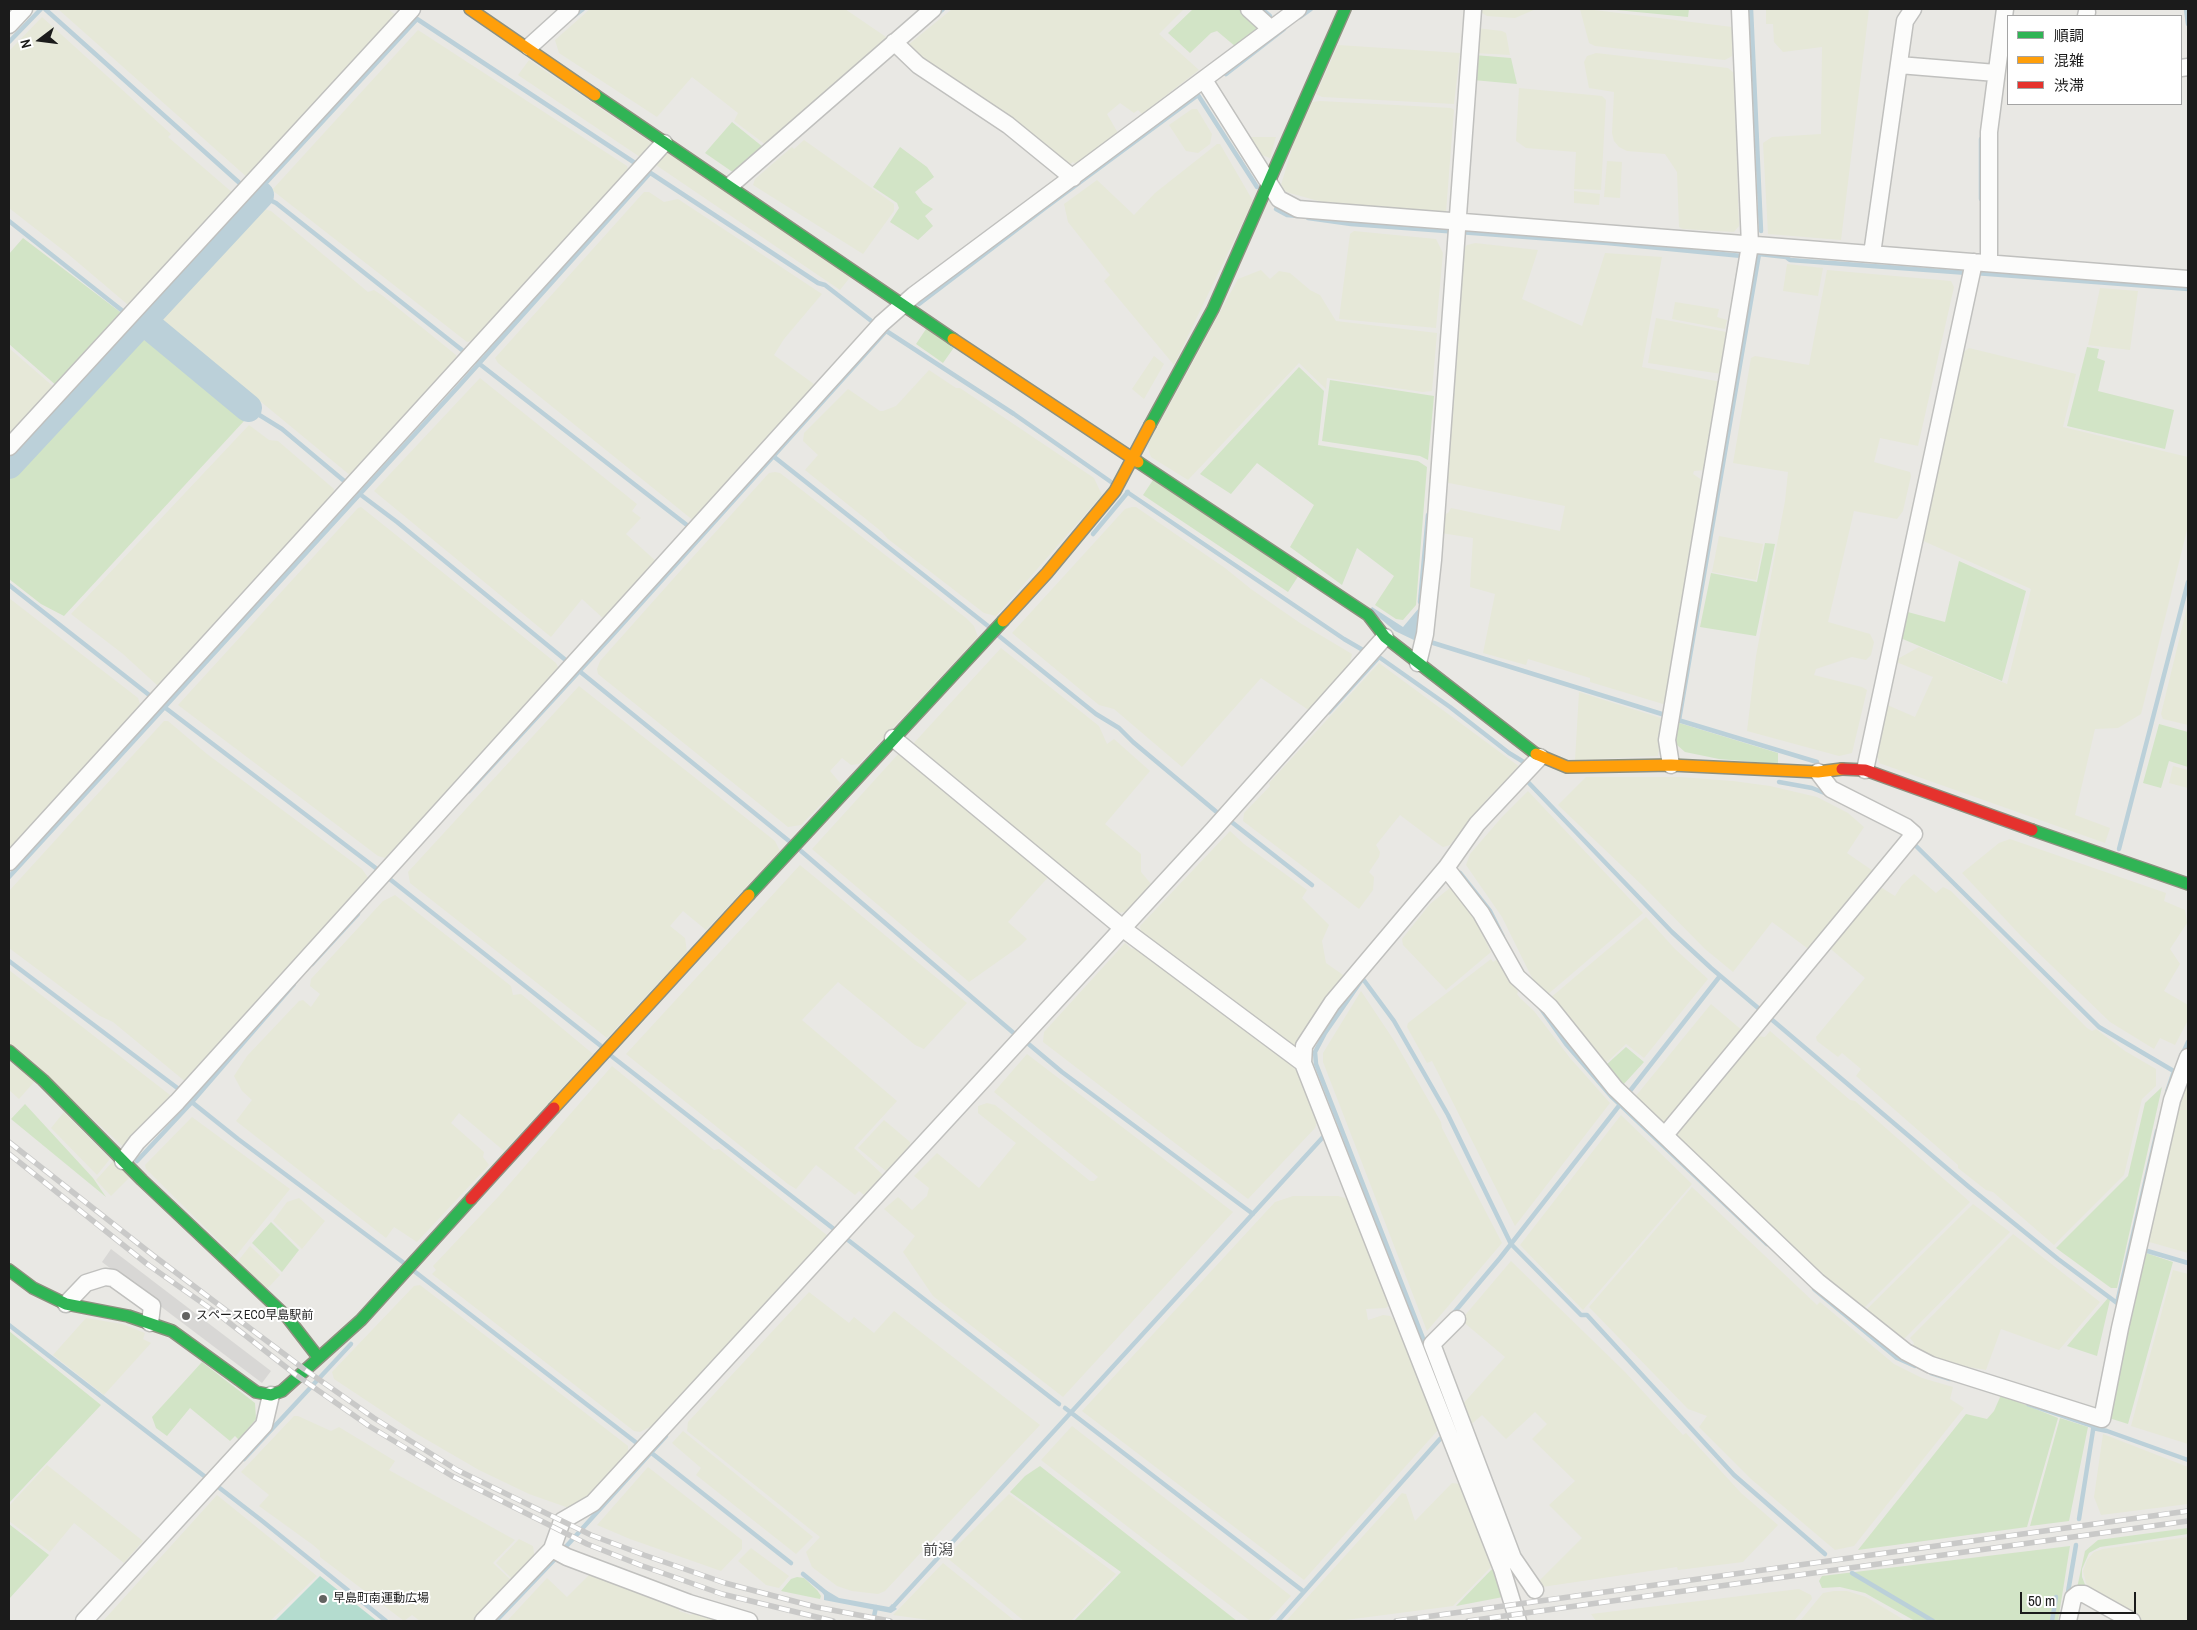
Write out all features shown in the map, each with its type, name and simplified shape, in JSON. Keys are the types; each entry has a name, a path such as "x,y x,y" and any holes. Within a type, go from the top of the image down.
{"street":[{"path":"9,25 24,9"},
{"path":"470,9 531,46 664,143 734,183 907,300 1132,458 1368,615 1376,648"},
{"path":"531,46 571,9"},
{"path":"734,183 933,9"},
{"path":"1249,9 1271,29"},
{"path":"123,1161 137,1142 177,1102 879,327 907,300 1298,9"},
{"path":"12,1279 66,1304 128,1316 172,1331 256,1392 271,1395 282,1391 300,1372 361,1320 605,1051 1047,573 1114,491 1213,309 1345,9"},
{"path":"1418,662 1424,639 1433,560 1473,9"},
{"path":"1671,765 1667,740 1750,245 1740,9"},
{"path":"1872,254 1905,21 1913,9"},
{"path":"1865,770 1977,268 1996,76 2005,9"},
{"path":"9,446 409,12"},
{"path":"894,42 918,64 1008,125 1073,178"},
{"path":"1899,65 1996,76"},
{"path":"1204,80 1279,199 1298,208 1457,229 1750,245 1872,254 1977,268 2188,279"},
{"path":"9,862 664,143"},
{"path":"1376,648 1418,662 1533,764 1567,767 1671,765 1765,771 1818,772 1847,768 1865,770 1914,789 2188,884"},
{"path":"483,1621 558,1553 562,1521 593,1503 840,1233 1126,930 1376,648"},
{"path":"893,738 1126,930 1303,1064"},
{"path":"1518,1621 1506,1560 1445,1400 1303,1064 1304,1046 1332,1003 1446,868 1476,824 1533,764"},
{"path":"1665,1135 1914,834 1906,827 1831,789 1818,772"},
{"path":"1446,868 1481,914 1517,978 1550,1007 1626,1097 1818,1282 1906,1352 1931,1365 2094,1417 2102,1419 2120,1328 2172,1100 2187,1066"},
{"path":"9,1051 64,1099 123,1161 287,1316 318,1357"},
{"path":"66,1304 86,1283 105,1276 113,1278 152,1306 150,1323"},
{"path":"1426,1352 1457,1319"},
{"path":"84,1621 264,1425 271,1395"},
{"path":"558,1553 689,1603 749,1621"},
{"path":"1506,1560 1535,1590"},
{"path":"2068,1621 2073,1598 2078,1594 2084,1594 2132,1621"}],"shaded area":[{"name":"スペースECO早島駅前","path":"111,1249 271,1371 262,1383 102,1262"}],"green space":[{"path":"58,9 388,9 397,16 249,179"},
{"path":"590,9 845,9 889,39 766,145 734,121 738,113 692,77 657,117 559,53 555,40"},
{"path":"952,9 1184,9 1159,34 1199,70 1142,114 1138,110 1134,113 1120,103 1107,114 1118,133 1076,164 1073,162 1069,165 909,48 908,45"},
{"path":"1193,9 1240,9 1256,22 1257,33 1236,47 1217,31 1211,33 1190,53 1168,33"},
{"path":"1480,9 1536,9 1515,18 1487,16"},
{"path":"1580,9 1732,27 1732,56 1725,60 1595,46 1589,43"},
{"path":"1606,9 1689,9 1688,17"},
{"path":"1766,9 1869,9 1841,240 1768,234 1763,143 1772,137 1821,134 1822,47 1783,52 1774,42 1773,24 1766,24"},
{"path":"42,17 171,134 168,137 234,194 134,303 127,304 68,254 9,208 9,51"},
{"path":"1476,28 1506,33 1510,55 1474,53"},
{"path":"418,30 627,166 628,170 476,340 467,342 272,190"},
{"path":"1338,45 1460,53 1454,104 1322,97 1316,94"},
{"path":"1596,53 1728,68 1734,73 1739,226 1734,232 1683,229 1679,227 1677,172 1665,154 1627,151 1619,147 1614,141 1612,133 1614,92 1589,88 1584,62 1587,56"},
{"path":"1474,55 1511,58 1517,84 1473,80"},
{"path":"529,60 653,144 645,157 640,157 518,75"},
{"path":"1519,88 1602,96 1606,100 1601,190 1574,189 1576,152 1526,148 1516,141"},
{"path":"1312,102 1451,108 1454,110 1446,212 1322,202 1286,192 1281,185 1293,145"},
{"path":"1192,109 1197,109 1212,134 1210,144 1198,153 1186,151 1169,125"},
{"path":"732,122 763,147 734,173 705,153"},
{"path":"1247,137 1276,137 1270,158 1259,154"},
{"path":"804,140 894,204 894,211 863,254 753,185 755,179 792,147 794,149"},
{"path":"1217,144 1220,144 1253,201 1174,365 1104,281 1110,275 1068,222 1064,204 1097,180 1134,215 1155,193"},
{"path":"900,147 927,167 934,177 915,192 923,203 933,209 925,216 933,226 918,240 890,222 899,208 897,203 873,187"},
{"path":"666,152 851,276 840,290 653,163"},
{"path":"1607,161 1622,162 1620,198 1604,197"},
{"path":"1574,191 1600,194 1599,205 1574,203"},
{"path":"644,192 649,192 664,202 678,199 822,294 784,339 774,355 818,387 694,521 498,363 495,358"},
{"path":"261,208 271,211 368,292 374,290 383,296 456,355 458,362 351,476 158,317 214,261 219,255 217,252"},
{"path":"1354,231 1436,239 1443,253 1436,328 1339,319 1350,234"},
{"path":"23,238 124,315 58,387 9,344 9,254"},
{"path":"1475,243 1538,250 1522,299 1582,326 1605,253 1662,257 1642,367 1721,382 1704,470 1694,471 1693,474 1705,482 1666,702 1663,704 1590,682 1590,678 1528,659 1526,665 1483,653 1495,594 1470,587 1473,538 1441,533 1442,515 1448,513 1451,508 1560,531 1565,506 1444,482 1461,252 1467,245"},
{"path":"1787,264 1823,268 1818,296 1783,291"},
{"path":"1261,270 1270,279 1279,271 1290,273 1310,290 1320,295 1336,321 1437,333 1432,391 1423,392 1327,378 1326,389 1299,363 1188,480 1151,457 1147,446 1238,279"},
{"path":"1827,270 1951,281 1954,287 1918,446 1880,438 1874,462 1910,472 1911,476 1903,511 1897,519 1854,511 1828,622 1870,634 1874,642 1871,655 1866,660 1852,657 1816,669 1814,675 1862,687 1867,690 1852,753 1839,756 1747,731 1756,656 1785,501 1788,472 1733,463 1751,358 1755,356 1809,365"},
{"path":"2100,288 2138,291 2130,350 2088,345"},
{"path":"1675,302 1719,309 1717,317 1727,320 1725,329 1672,319"},
{"path":"1656,318 1731,333 1722,374 1648,363"},
{"path":"928,326 955,346 943,363 916,344"},
{"path":"145,340 154,343 244,421 64,616 41,604 9,579 9,477 133,344"},
{"path":"2087,347 2099,349 2097,358 2105,361 2098,391 2174,410 2165,449 2067,426"},
{"path":"9,348 55,388 9,439"},
{"path":"1969,348 2076,374 2063,427 2188,457 2188,526 2141,714 2118,728 2095,729 2075,815 2110,828 2105,843 1879,763 1878,758 1873,755 1885,704 1915,717 1933,677 1894,661 1919,647 2007,684 2031,589 1919,539 1961,354"},
{"path":"1154,356 1164,364 1144,399 1132,389"},
{"path":"1299,367 1324,391 1318,445 1418,461 1427,467 1416,605 1403,620 1396,619 1375,605 1394,576 1357,548 1342,585 1290,547 1314,505 1257,463 1231,494 1200,474"},
{"path":"929,370 956,388 960,388 1094,478 1102,495 996,616 984,613 888,539 882,532 805,470 818,455 803,441 804,433 848,389 880,411 883,411 896,406"},
{"path":"480,378 637,504 632,511 641,518 626,534 658,563 606,621 582,599 551,637 374,491"},
{"path":"1330,380 1434,396 1428,460 1420,456 1322,441"},
{"path":"249,425 269,440 278,441 334,489 333,498 162,684 158,686 123,654 71,614"},
{"path":"769,473 780,473 966,618 974,626 978,637 859,764 851,765 842,758 830,771 841,784 801,825 788,827 598,674 597,669 600,661 682,569"},
{"path":"1155,477 1299,575 1288,592 1143,495"},
{"path":"361,507 556,663 558,667 425,817 385,858 378,856 178,705 358,508"},
{"path":"1136,507 1225,568 1251,589 1300,623 1352,654 1349,667 1310,711 1261,678 1182,767 1114,709 1099,705 1012,633 1125,509"},
{"path":"1719,536 1763,544 1756,580 1712,572"},
{"path":"1765,543 1775,544 1756,636 1700,627 1711,573 1757,582"},
{"path":"1959,561 2026,591 2002,681 1898,637 1904,611 1945,622"},
{"path":"9,598 138,698 141,707 9,852"},
{"path":"2188,603 2188,725 2163,719 2161,714"},
{"path":"1001,648 1099,726 1107,744 1114,739 1150,771 1105,824 1141,854 1141,872 1152,885 1126,912 1116,913 912,745"},
{"path":"1379,663 1520,767 1488,798 1450,845 1443,847 1400,815 1376,845 1380,852 1379,857 1369,872 1374,877 1373,890 1359,909 1243,821 1244,813 1270,786 1269,783"},
{"path":"579,686 775,841 780,851 706,930 683,911 670,926 685,938 687,952 607,1038 410,883 408,872"},
{"path":"1579,692 1664,719 1658,756 1575,760"},
{"path":"164,721 168,721 207,754 362,869 369,879 187,1083 113,1022 100,1016 9,948 9,891"},
{"path":"1676,722 1778,753 1778,764 1719,759 1685,752 1677,745 1674,735"},
{"path":"2159,724 2188,732 2188,767 2169,761 2161,788 2143,783"},
{"path":"901,751 1050,875 1008,922 1027,939 969,982 812,849"},
{"path":"2173,766 2188,770 2188,788 2169,783"},
{"path":"1586,777 1680,777 1733,781 1770,786 1817,797 1848,813 1864,827 1847,853 1876,873 1811,951 1772,922 1733,972 1705,949 1643,886 1558,805"},
{"path":"1528,791 1643,913 1547,995 1536,986 1502,917 1466,865 1470,854 1502,817"},
{"path":"1230,831 1244,844 1307,890 1302,898 1329,925 1322,941 1326,963 1346,977 1298,1048 1292,1049 1141,935 1140,926"},
{"path":"2010,839 2166,893 2164,901 2185,910 2187,923 2170,949 2180,964 2164,991 2188,1005 2188,1020 2175,1045 2160,1038 2154,1049 2110,1022 2022,937 1962,873 1999,843"},
{"path":"800,865 967,1003 924,1049 915,1045 838,982 802,1020 897,1101 854,1148 883,1175 864,1195 859,1191 855,1195 816,1165 796,1189 626,1054"},
{"path":"1914,874 1936,893 1943,887 1951,891 2087,1028 2092,1031 2096,1029 2125,1051 2156,1069 2156,1086 2142,1099 2124,1175 2054,1245 1993,1192 1986,1190 1958,1168 1958,1165 1856,1076 1861,1069 1842,1053 1838,1057 1817,1041 1816,1037 1865,978 1826,945 1877,885 1895,896 1902,885"},
{"path":"1451,887 1474,918 1491,952 1446,990 1403,945 1402,939 1430,904"},
{"path":"395,895 511,986 513,995 521,994 593,1054 504,1151 459,1113 451,1123 484,1152 483,1157 489,1165 417,1242 394,1227 386,1238 236,1121 252,1100 242,1091 234,1076 247,1056 299,1001 303,1000 311,1007 320,994 310,986 311,979 383,901"},
{"path":"1646,917 1675,949 1708,979 1644,1058 1626,1044 1606,1063 1549,999"},
{"path":"1125,943 1132,949 1136,945 1298,1067 1317,1122 1315,1128 1248,1199 1043,1042 1044,1032"},
{"path":"1491,959 1493,962 1498,959 1520,998 1534,1011 1570,1058 1610,1103 1515,1226 1432,1061 1427,1063 1407,1027 1408,1023"},
{"path":"9,970 170,1095 169,1100 127,1150 9,1043"},
{"path":"1361,991 1395,1042 1441,1122 1442,1128 1502,1243 1427,1331 1323,1062 1323,1053"},
{"path":"1711,1004 1744,1032 1670,1121 1661,1124 1635,1097"},
{"path":"1770,1031 1850,1100 1855,1101 1970,1202 1863,1309 1803,1256 1677,1136 1680,1131 1677,1128 1755,1036 1765,1037"},
{"path":"1626,1047 1644,1062 1623,1085 1606,1065"},
{"path":"1027,1054 1233,1212 1063,1397 933,1296 903,1252 915,1236 884,1209 898,1197 912,1210 927,1196 929,1188 914,1176 937,1153 979,1188 1016,1143 978,1113 978,1106 987,1103 995,1105 1090,1181 1094,1181 1098,1177 994,1092"},
{"path":"9,1061 35,1081 19,1099 9,1090"},
{"path":"612,1066 714,1150 719,1149 828,1236 652,1426 640,1432 634,1431 432,1274 436,1270 433,1266 499,1196"},
{"path":"2184,1086 2188,1088 2188,1253 2146,1241"},
{"path":"2162,1087 2117,1288 2111,1288 2056,1248 2128,1176 2145,1103"},
{"path":"25,1104 93,1178 106,1197 11,1119"},
{"path":"64,1112 110,1159 97,1175 51,1128"},
{"path":"1621,1115 1692,1184 1583,1310 1520,1245"},
{"path":"192,1117 290,1189 235,1257 146,1169 145,1165"},
{"path":"884,1120 910,1142 911,1149 887,1172 858,1148"},
{"path":"114,1160 130,1177 111,1196 96,1180"},
{"path":"1692,1187 1817,1305 1820,1302 1894,1364 1922,1378 1953,1387 1950,1399 1964,1408 1854,1546 1835,1550 1751,1479 1699,1427 1707,1416 1688,1409 1589,1307"},
{"path":"1293,1196 1338,1196 1345,1198 1351,1203 1389,1305 1386,1308 1366,1309 1368,1320 1383,1315 1390,1316 1397,1323 1438,1430 1304,1580 1082,1411 1275,1202"},
{"path":"299,1198 325,1221 302,1249 273,1221 287,1202"},
{"path":"1973,1204 2010,1232 1902,1341 1865,1311"},
{"path":"271,1222 299,1250 282,1272 252,1243"},
{"path":"2013,1234 2100,1302 2059,1350 2001,1329 1986,1370 1945,1363 1912,1348 1914,1343 1910,1338"},
{"path":"250,1246 280,1275 267,1289 238,1261"},
{"path":"2146,1253 2173,1262 2128,1424 2109,1418 2142,1256"},
{"path":"1511,1261 1625,1372 1683,1435 1686,1433 1741,1493 1778,1525 1743,1562 1678,1570 1677,1567 1542,1587 1538,1582 1582,1538 1549,1505 1575,1481 1532,1439 1547,1424 1535,1412 1506,1439 1482,1415 1468,1427 1461,1406 1505,1357 1461,1320"},
{"path":"2173,1270 2188,1274 2188,1444 2131,1426"},
{"path":"420,1285 628,1446 628,1456 593,1493 569,1508 529,1494 479,1470 417,1434 334,1379 332,1372 414,1286"},
{"path":"809,1292 849,1323 854,1317 874,1333 894,1311 1040,1425 885,1591 878,1594 852,1591 837,1586 812,1567 806,1552 820,1537 687,1431 688,1422"},
{"path":"2108,1298 2110,1300 2097,1356 2067,1346"},
{"path":"86,1318 122,1324 145,1333 143,1339 151,1343 104,1395 53,1355"},
{"path":"9,1331 101,1405 9,1503"},
{"path":"202,1362 255,1403 256,1419 239,1440 235,1436 230,1441 190,1408 167,1436 156,1428 152,1417"},
{"path":"2001,1395 2058,1418 2027,1527 1858,1550 1966,1414 1987,1419 1994,1411"},
{"path":"294,1416 298,1416 331,1431 339,1427 395,1461 389,1470 515,1540 493,1563 514,1583 476,1621 420,1621 412,1615 404,1621 320,1557 320,1551 313,1545 259,1506 269,1495 241,1472"},
{"path":"2060,1418 2088,1427 2069,1521 2030,1526"},
{"path":"1072,1426 1291,1596 1268,1621 1249,1620 1041,1460"},
{"path":"683,1431 813,1537 796,1554 696,1475 701,1468 672,1443"},
{"path":"2103,1434 2188,1467 2188,1504 2101,1515 2094,1497"},
{"path":"47,1465 143,1541 124,1563 74,1523 50,1552 9,1521 9,1506"},
{"path":"1040,1466 1237,1621 1074,1621 1121,1572 1010,1492 1025,1476"},
{"path":"648,1467 742,1540 742,1549 721,1571 630,1539 597,1525"},
{"path":"1452,1483 1460,1484 1493,1565 1453,1606 1338,1621 1286,1621 1402,1493 1406,1494 1415,1521"},
{"path":"1009,1494 1116,1574 1071,1621 1024,1621 946,1557"},
{"path":"217,1495 317,1576 270,1621 103,1621"},
{"path":"9,1524 49,1555 9,1599"},
{"path":"2188,1528 2188,1534 2100,1547 2089,1553 2082,1569 2082,1577 2088,1592 2077,1588 2085,1551 2098,1540"},
{"path":"2188,1537 2188,1621 2142,1621 2092,1593 2086,1583 2083,1571 2087,1560 2094,1552 2103,1549"},
{"path":"519,1539 533,1546 535,1560 514,1581 496,1563"},
{"path":"2070,1546 2058,1621 1915,1621 1865,1593 1840,1587 1822,1588 1819,1581 1822,1576"},
{"path":"751,1548 789,1576 779,1588 766,1585 738,1561"},
{"path":"943,1563 1015,1621 936,1621 893,1615"},
{"path":"1494,1567 1503,1597 1456,1606"},
{"path":"589,1575 595,1575 680,1606 679,1611 691,1615 695,1611 727,1621 507,1621 547,1578 567,1597"},
{"name":"早島町南運動広場","path":"320,1576 377,1621 275,1621"},
{"path":"797,1577 804,1578 817,1590 821,1596 820,1599 781,1591 791,1579"},
{"path":"1799,1589 1811,1595 1812,1599 1794,1621 1596,1621 1591,1614"},
{"path":"1847,1591 1866,1597 1906,1621 1800,1621 1823,1593"}],"water":[{"path":"1372,607 1403,627 1419,608 1423,609 1416,641 1395,631 1370,610"},
{"path":"824,1589 839,1598 889,1607 892,1604 897,1609 891,1613 824,1600 824,1595 821,1591"}],"waterway":[{"path":"9,42 41,9"},
{"path":"45,9 244,187"},
{"path":"574,16 583,9"},
{"path":"936,15 943,9"},
{"path":"1262,9 1270,16"},
{"path":"1300,17 1311,9"},
{"path":"1751,9 1761,231"},
{"path":"2186,9 2188,24"},
{"path":"411,15 638,165"},
{"path":"260,195 263,186 417,19"},
{"path":"1226,74 1284,29"},
{"path":"919,304 1198,95 1257,187"},
{"path":"1981,139 1981,199"},
{"path":"649,172 818,283 825,285 874,323 1014,414 1111,482"},
{"path":"9,877 458,387 650,173"},
{"path":"251,191 276,203 467,354"},
{"path":"9,465 260,195"},
{"path":"1276,209 1287,215 1298,216"},
{"path":"1308,218 1351,224 1607,243 1742,256"},
{"path":"9,221 124,312 143,321"},
{"path":"1679,720 1759,254 1786,257 1790,260 1968,273"},
{"path":"1975,273 2188,289"},
{"path":"143,321 248,408"},
{"path":"469,791 609,639 886,331"},
{"path":"477,362 701,536"},
{"path":"248,408 282,429 349,485"},
{"path":"773,456 988,626"},
{"path":"357,492 397,522 568,662"},
{"path":"1127,492 1344,639 1368,653"},
{"path":"1093,534 1128,492"},
{"path":"1420,602 1428,515"},
{"path":"2119,849 2188,582"},
{"path":"9,585 153,698"},
{"path":"999,636 1096,714 1119,728 1219,814"},
{"path":"1427,641 1665,715"},
{"path":"1329,712 1379,657 1450,707 1509,753 1527,764"},
{"path":"578,670 789,841"},
{"path":"159,703 377,869 601,1046"},
{"path":"1678,720 1817,762"},
{"path":"1527,781 1672,932 1711,968 1969,1187 2058,1259 2117,1303"},
{"path":"1779,782 1812,788 1827,794"},
{"path":"1229,820 1312,885"},
{"path":"1912,842 2099,1027 2177,1073"},
{"path":"801,851 1016,1035"},
{"path":"1460,873 1490,911 1503,937"},
{"path":"312,964 358,914"},
{"path":"9,961 180,1090"},
{"path":"1626,1096 1720,976"},
{"path":"1363,979 1394,1021 1448,1115 1511,1244 1581,1315 1587,1315 1734,1475 1825,1554"},
{"path":"1361,981 1325,1033 1315,1052 1316,1064 1426,1346"},
{"path":"137,1161 192,1102 294,984"},
{"path":"1539,1006 1566,1044 1611,1096 1767,1244"},
{"path":"1025,1041 1062,1072 1253,1214"},
{"path":"2182,1055 2188,1042"},
{"path":"610,1055 1059,1404"},
{"path":"2167,1092 2174,1071"},
{"path":"188,1099 238,1139 404,1263"},
{"path":"1452,1315 1500,1258 1622,1102"},
{"path":"2117,1303 2157,1131"},
{"path":"892,1608 1324,1136"},
{"path":"2144,1250 2188,1263"},
{"path":"414,1271 638,1444"},
{"path":"1814,1289 1897,1358 1915,1366"},
{"path":"9,1325 261,1520 386,1621"},
{"path":"244,1459 351,1344"},
{"path":"1931,1373 1950,1379"},
{"path":"2028,1404 2093,1426"},
{"path":"1065,1408 1303,1591"},
{"path":"2079,1519 2094,1424"},
{"path":"2093,1428 2107,1431 2188,1460"},
{"path":"562,1551 666,1436"},
{"path":"1278,1621 1440,1439"},
{"path":"649,1451 791,1563"},
{"path":"2067,1598 2076,1545"},
{"path":"496,1621 557,1557"},
{"path":"1852,1573 1933,1621"},
{"path":"803,1574 826,1593"},
{"path":"2052,1621 2056,1597"},
{"path":"873,1621 876,1607"}],"railway":[{"path":"9,1142 154,1256 304,1369 374,1418 457,1470 591,1535 644,1555 725,1583 816,1607 890,1621"},
{"path":"9,1154 147,1264 218,1314 296,1375 369,1426 452,1476 587,1544 640,1565 722,1594 833,1621"},
{"path":"1396,1621 2188,1511"},
{"path":"1468,1621 2188,1521"}],"traffic: fast":[{"path":"1150,425 1213,309 1345,9"},
{"path":"595,95 953,339"},
{"path":"1138,462 1368,615 1385,637 1536,754"},
{"path":"749,895 1003,621"},
{"path":"2032,830 2188,884"},
{"path":"9,1051 43,1080 142,1180 287,1317 318,1357"},
{"path":"9,1270 33,1288 66,1304 128,1316 172,1331 256,1392 271,1395 282,1391 361,1320 471,1199"}],"traffic: slow":[{"path":"470,9 595,95"},
{"path":"953,339 1138,462"},
{"path":"1003,621 1047,573 1115,491 1150,425"},
{"path":"1536,754 1567,767 1671,765 1818,772 1842,769"},
{"path":"554,1108 749,895"}],"traffic: jam":[{"path":"1842,769 1865,770 2032,830"},
{"path":"471,1199 554,1108"}],"place":[{"name":"スペースECO早島駅前","path":"186,1316"},
{"name":"早島町南運動広場","path":"323,1599"}],"district":[{"name":"前潟","path":"938,1551"}]}
